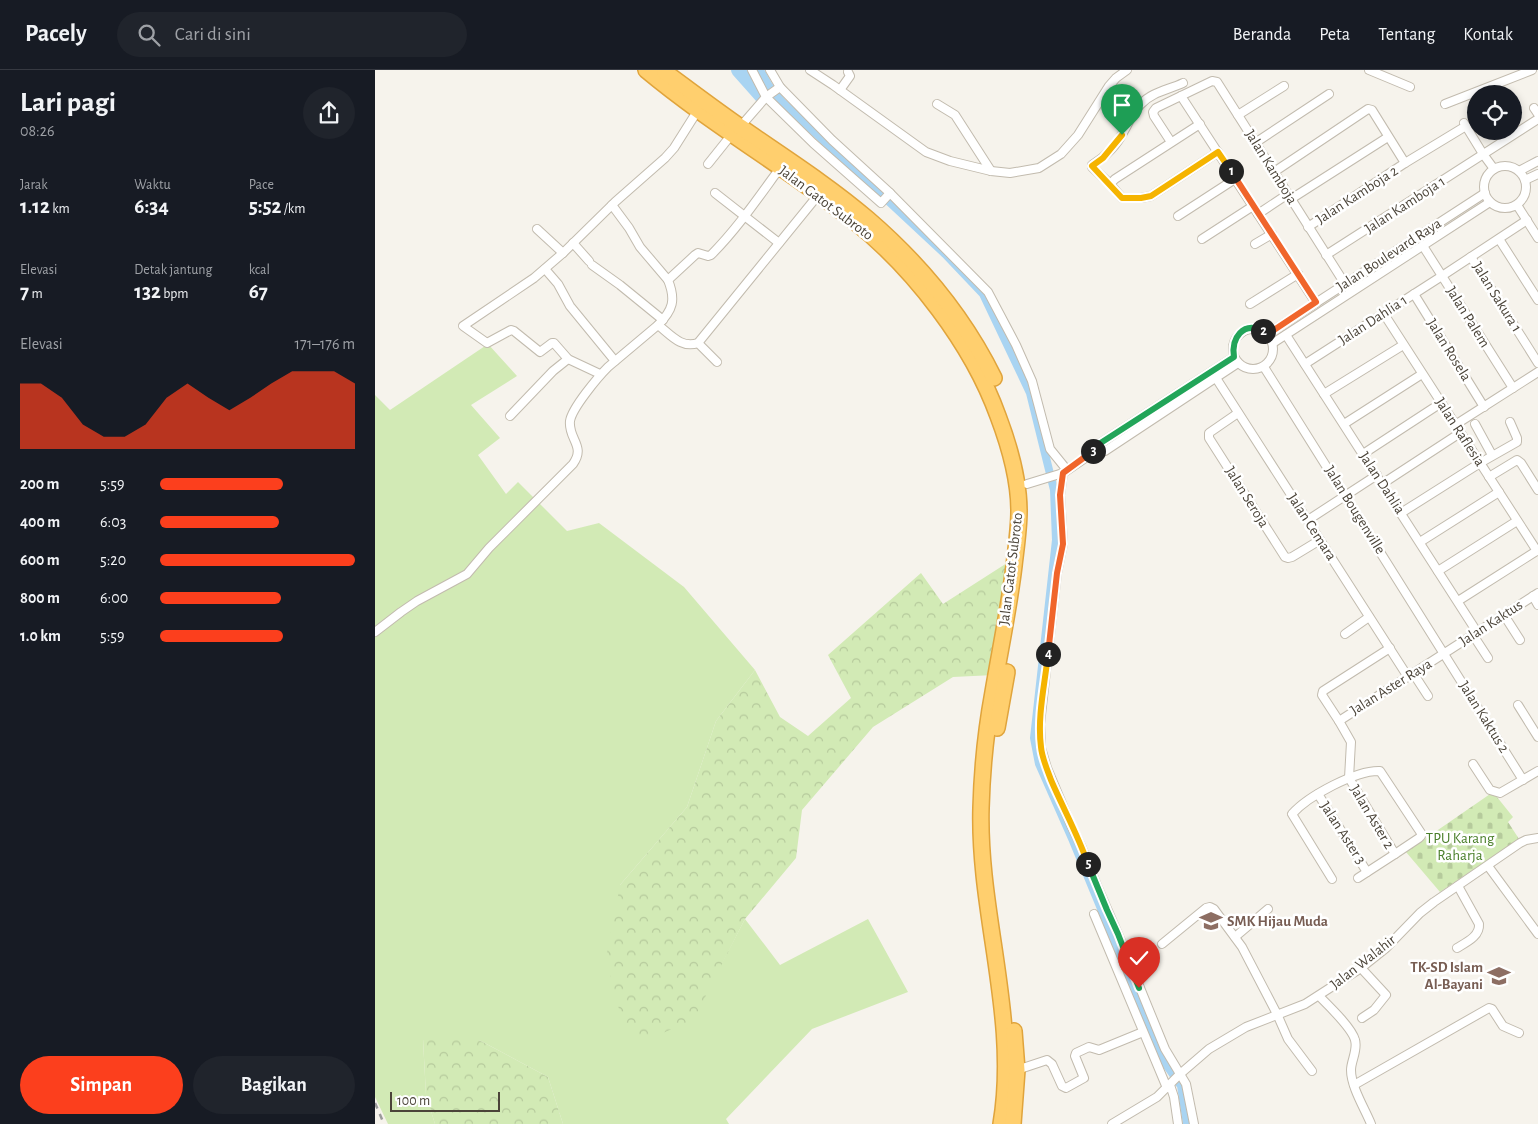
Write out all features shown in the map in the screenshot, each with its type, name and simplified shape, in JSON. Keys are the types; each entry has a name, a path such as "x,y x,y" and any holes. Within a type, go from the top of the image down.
{"highway":[{"name":"Jalan Gatot Subroto","path":"647,70 698,110 736,130 828,188 898,247 929,280 965,327 988,366 1002,399 1017,444 1027,484 1029,515 1028,537 1017,617 994,748 990,806 992,860 1008,1012"},
{"name":"Jalan Gatot Subroto","path":"662,70 780,168 819,194 857,224 900,265 920,287 956,334 990,392 1007,442 1016,483 1019,510 1010,601 991,703 984,754 981,806 982,861 1008,1012"},
{"path":"1008,1012 1017,1070 1013,1124"},
{"path":"1001,1124 1006,1083 1008,1012"}],"street":[{"path":"752,70 767,96 813,143 882,203 889,194"},
{"path":"770,70 778,88 988,292 1032,381 1050,449 1063,473 1060,495 1063,544 1057,573 1040,724 1041,748 1057,792 1083,848 1158,1052 1174,1097 1179,1124"},
{"path":"810,70 926,152 950,161 991,171 1010,173 1039,168 1061,154 1078,135 1102,94 1116,78 1127,70"},
{"path":"1369,70 1410,87"},
{"path":"1445,104 1532,70"},
{"path":"840,90 850,76 849,72"},
{"name":"Jalan Kamboja","path":"1181,96 1214,81 1220,87 1345,284"},
{"path":"1183,83 1153,94 1141,103 1133,113 1124,132 1103,158 1092,165 1093,167 1122,198 1148,197 1218,152"},
{"path":"1238,116 1284,86"},
{"path":"707,164 767,96 778,88"},
{"path":"1255,143 1329,94"},
{"path":"1171,142 1153,112 1156,108 1181,96 1316,302"},
{"path":"937,104 952,112 960,121 991,171"},
{"path":"1274,172 1368,109 1372,110 1405,163"},
{"path":"600,374 568,359 554,343 540,352 511,330 487,343 463,326 545,269 563,253 612,205 665,158 674,148 698,110"},
{"name":"Jalan Kamboja 1","path":"1522,128 1538,119"},
{"path":"1110,184 1200,124"},
{"name":"Jalan Kamboja 2","path":"1308,227 1465,124 1483,154"},
{"path":"1258,214 1388,137"},
{"name":"Jalan Kamboja 1","path":"1326,255 1502,140"},
{"path":"1483,154 1494,170"},
{"path":"1519,171 1538,161"},
{"path":"1511,167 1519,171 1525,180 1527,189 1524,198 1517,205 1508,208 1498,207 1490,202 1485,193 1485,184 1488,176 1494,170 1511,167"},
{"path":"668,280 698,253 711,255 723,243 780,168"},
{"path":"1525,180 1538,174"},
{"path":"1178,216 1235,179"},
{"path":"715,193 779,242"},
{"name":"Jalan Boulevard Raya","path":"1268,334 1485,193"},
{"path":"573,243 590,263 620,285 681,343 693,345 698,343 819,194"},
{"name":"Jalan Boulevard Raya","path":"1273,343 1490,202"},
{"path":"375,632 417,601 467,574 489,548 573,464 579,452 571,430 571,418 577,406 600,374 660,322 672,305 673,298 668,280 640,247 612,205"},
{"path":"1517,205 1538,238"},
{"path":"1202,239 1253,206"},
{"name":"Jalan Dahlia 1","path":"1305,364 1527,220"},
{"path":"537,229 563,253"},
{"path":"1255,244 1271,234"},
{"path":"1499,239 1538,300"},
{"name":"Jalan Palem","path":"1423,246 1513,388"},
{"name":"Jalan Sakura 1","path":"1471,257 1538,362"},
{"path":"545,269 558,284 570,306 615,361"},
{"path":"1250,304 1298,274"},
{"name":"Jalan Rosela","path":"1414,294 1484,406"},
{"name":"Jalan Raflesia","path":"1384,314 1537,550"},
{"path":"1250,328 1260,329 1268,334 1273,343 1274,352 1271,361 1264,367 1255,370 1246,368 1236,360 1233,347 1235,338 1242,331 1250,328"},
{"name":"Jalan Dahlia","path":"1286,335 1458,601 1488,658"},
{"path":"698,343 717,362"},
{"path":"1324,394 1400,347"},
{"path":"510,416 553,371 568,359"},
{"path":"1027,484 1063,473 1091,454 1099,444 1236,360"},
{"path":"1091,454 1105,451 1216,378 1236,360"},
{"name":"Jalan Bougenville","path":"1264,367 1445,654"},
{"path":"1455,425 1538,372"},
{"path":"1344,424 1419,376"},
{"name":"Jalan Cemara","path":"1216,378 1369,617 1410,675 1428,696"},
{"path":"1363,454 1438,405"},
{"name":"Jalan Seroja","path":"1238,412 1209,433 1209,438 1285,557 1292,557 1320,540"},
{"path":"1401,513 1480,462 1517,441 1509,422"},
{"path":"1475,424 1492,455"},
{"path":"1382,484 1460,433"},
{"path":"1489,477 1517,460 1521,463 1538,490"},
{"path":"1308,520 1377,476"},
{"path":"1420,542 1499,492"},
{"path":"1438,571 1517,521"},
{"path":"1458,601 1537,550"},
{"path":"1535,595 1538,605"},
{"name":"Jalan Kaktus","path":"1445,654 1535,595"},
{"path":"1503,615 1520,640"},
{"path":"1345,634 1369,617"},
{"path":"1339,721 1322,695 1323,691 1390,648"},
{"name":"Jalan Aster Raya","path":"1349,778 1351,742 1339,721 1445,654"},
{"name":"Jalan Kaktus 2","path":"1445,654 1523,780"},
{"path":"1518,705 1538,737"},
{"path":"1473,764 1490,790 1500,794 1538,771"},
{"path":"1333,879 1292,816 1293,812 1318,794 1349,778 1380,771 1421,833 1419,838 1395,854"},
{"name":"Jalan Aster 2","path":"1349,778 1395,854 1358,878"},
{"name":"Jalan Aster 3","path":"1318,794 1367,872"},
{"name":"Jalan Walahir","path":"1112,1124 1157,1097 1179,1074 1209,1049 1246,1027 1305,1004 1361,968 1386,948 1420,913 1434,902 1526,840 1538,838"},
{"path":"1488,866 1538,934"},
{"path":"1457,948 1477,935 1480,927 1458,886"},
{"path":"1161,944 1210,907 1215,911 1242,947 1288,1039 1311,1070"},
{"path":"1235,937 1268,909"},
{"path":"1094,914 1144,1017 1143,1032 1186,1084 1194,1124"},
{"path":"1361,968 1386,996 1374,1010 1362,1018"},
{"path":"1319,996 1355,1039 1356,1047 1351,1071 1354,1086 1371,1124"},
{"path":"1354,1086 1489,1008 1492,1009 1503,1026 1519,1033"},
{"path":"1017,1070 1047,1060 1052,1064 1062,1086 1066,1088 1084,1078 1075,1056 1076,1053 1089,1047 1099,1050 1143,1032"}],"green space":[{"path":"488,344 517,376 471,405 500,438 478,455 506,494 518,482 567,531 599,523 684,587 755,670 716,721 687,807 620,885 722,963 745,919 780,965 868,919 908,992 812,1029 726,1119 729,1124 563,1124 548,1077 479,1040 423,1040 426,1095 435,1124 388,1124 375,1097 375,395 390,410"},
{"path":"1007,563 994,675 953,677 873,727 802,810 796,858 745,919 694,1019 641,1043 623,1025 606,958 620,885 687,807 716,721 755,670 780,717 808,736 851,698 828,655 921,573 943,604"},
{"name":"TPU Karang Raharja","path":"1493,792 1513,817 1508,822 1519,839 1440,892 1406,852"},
{"path":"423,1039 479,1040 548,1077 563,1124 435,1124 426,1095"}],"waterway":[{"path":"738,70 762,97"},
{"path":"760,70 769,86 782,102 945,254 983,294 1030,393 1054,490 1056,540 1034,738 1039,764 1154,1037 1167,1066 1181,1086 1187,1124"}],"railway":[{"path":"375,1103 384,1124"}],"place":[{"name":"SMK Hijau Muda","path":"1211,921"},
{"name":"TK-SD Islam Al-Bayani","path":"1499,976"}],"route":[{"path":"1122,135 1103,158 1092,166 1123,198 1148,197 1218,152 1316,302 1268,334 1260,329 1250,328 1242,331 1235,338 1233,347 1234,357 1099,444 1091,454 1063,473 1060,495 1063,518 1063,544 1057,573 1040,724 1041,748 1047,768 1071,825 1083,848 1139,988"}]}
